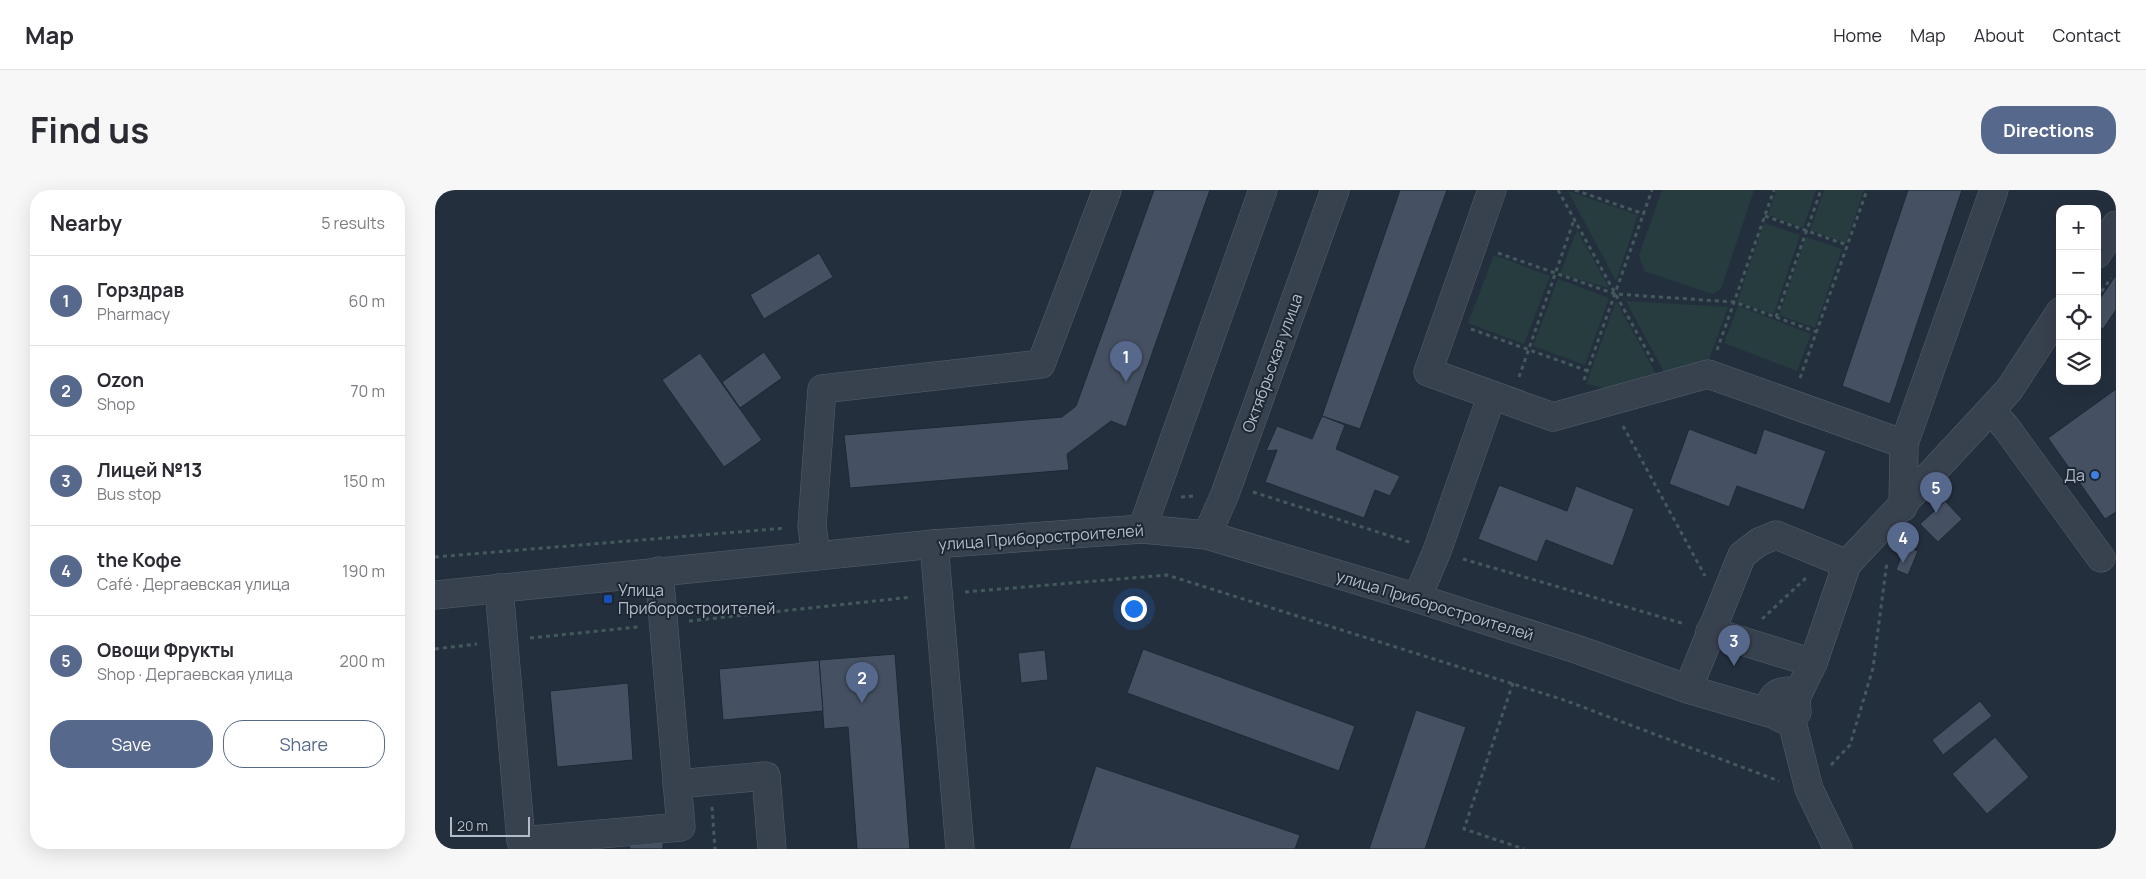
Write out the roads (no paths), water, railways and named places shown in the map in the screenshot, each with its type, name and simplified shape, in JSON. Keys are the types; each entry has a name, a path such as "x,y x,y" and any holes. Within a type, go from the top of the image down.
{"street":[{"path":"815,556 812,526 822,389 1041,364 1107,190"},
{"path":"1142,529 1263,190"},
{"name":"Октябрьская улица","path":"1207,536 1225,494 1335,190"},
{"path":"1493,190 1428,372 1553,417 1708,374 1904,444"},
{"path":"1903,507 1904,444 1994,190"},
{"path":"2100,250 2116,225"},
{"path":"1838,849 1809,788 1787,710 1813,663 1839,560 1903,507 1991,411 2009,390 2056,318"},
{"path":"1417,598 1501,398"},
{"path":"1991,411 2005,426 2101,558"},
{"name":"улица Приборостроителей","path":"435,595 934,544 1142,529 1207,536 1417,598 1579,650 1688,689 1787,710"},
{"path":"1688,689 1742,555 1759,542 1776,535 1839,560"},
{"path":"934,544 960,849"},
{"path":"499,588 521,841 681,827 659,571"},
{"path":"1710,631 1813,663"},
{"path":"677,784 766,776 772,849"}],"place":[{"name":"Горздрав","path":"1126,382"},
{"name":"Да","path":"2095,475"},
{"name":"Овощи Фрукты","path":"1936,513"},
{"name":"the Кофе","path":"1903,563"},
{"name":"Улица Приборостроителей","path":"608,599"},
{"name":"Лицей №13","path":"1734,666"},
{"name":"Ozon","path":"862,703"}]}
